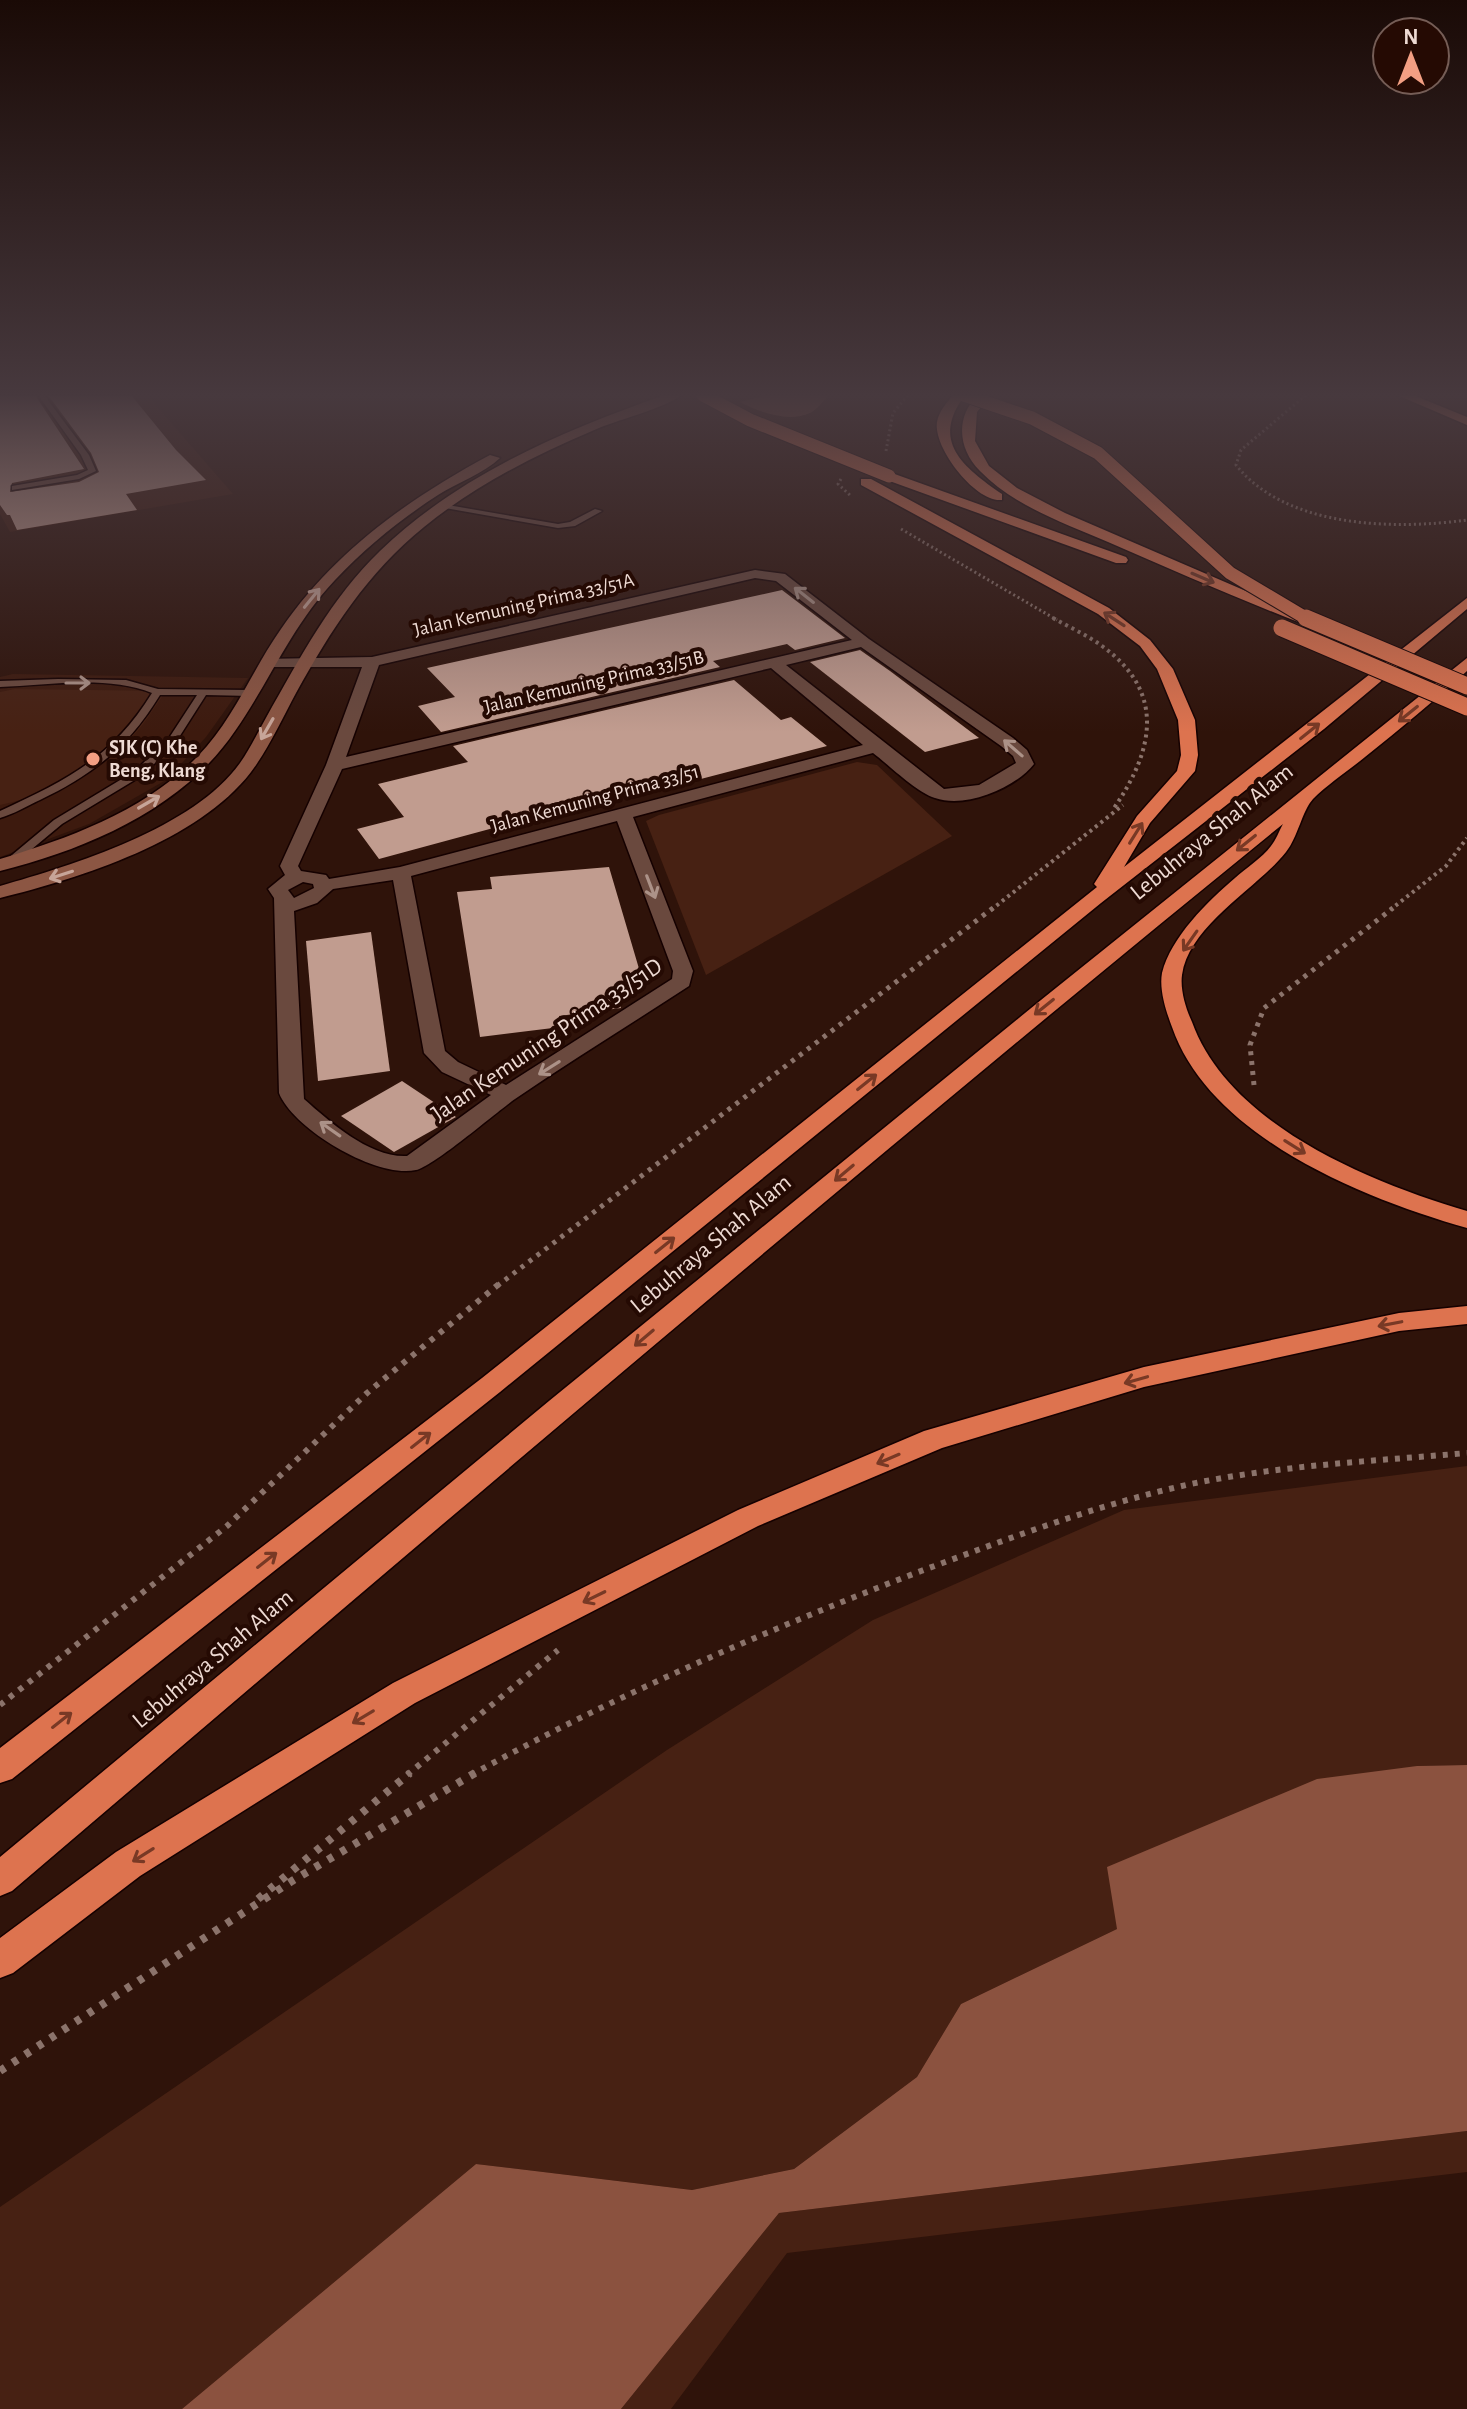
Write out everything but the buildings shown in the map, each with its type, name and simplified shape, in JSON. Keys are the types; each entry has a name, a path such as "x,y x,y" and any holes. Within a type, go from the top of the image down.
{"highway":[{"path":"913,507 1078,596 1129,629 1161,661 1178,692 1187,723 1190,752 1186,771 1172,791 1150,811 1094,899"},
{"path":"978,507 1091,547 1467,707"},
{"path":"1015,507 1091,547"},
{"path":"1045,507 1161,560 1467,686"},
{"path":"1158,507 1230,573 1317,624"},
{"name":"Lebuhraya Shah Alam","path":"0,1768 491,1385 1094,899 1318,725 1467,602"},
{"name":"Lebuhraya Shah Alam","path":"0,1879 559,1408 1467,663"},
{"path":"1307,794 1279,849 1226,895 1185,945 1172,975 1175,1006 1189,1045 1226,1094 1286,1141 1351,1179 1393,1197 1467,1220"},
{"path":"0,1960 128,1864 404,1693 748,1518 934,1439 1144,1377 1399,1322 1467,1315"}],"street":[{"path":"5,863 62,845 122,817 170,790 205,760 313,596 353,553 412,507"},
{"path":"0,892 65,874 140,844 222,790 243,770 352,590 385,555 443,507"},
{"name":"Jalan Kemuning Prima 33/51A","path":"268,662 372,662 755,574 780,577 864,642"},
{"path":"774,663 939,794 948,796 972,792 1013,774 1025,760 1007,742 864,642"},
{"name":"Jalan Kemuning Prima 33/51B","path":"335,765 864,642"},
{"path":"296,877 289,866 335,765 372,662"},
{"name":"Jalan Kemuning Prima 33/51","path":"324,885 401,873 876,747"},
{"name":"Jalan Kemuning Prima 33/51D","path":"284,908 290,1093 294,1103 375,1159 401,1166 421,1159 507,1094 682,982 683,971 623,814"},
{"path":"401,873 435,1053 450,1067 507,1094"},
{"path":"296,877 314,877 324,885 318,895 284,908 284,898 278,889 296,877"}],"lane":[{"path":"451,507 567,526 598,511"},
{"path":"0,684 122,683 146,685 157,692 250,693"},
{"path":"0,815 53,790 118,748 144,717 157,692"},
{"path":"5,863 58,822 139,773 173,740 203,693"}],"path":[{"path":"1303,507 1333,517 1388,525 1467,520"},
{"path":"900,528 1102,646 1130,671 1146,703 1150,727 1148,750 1134,783 1109,815"},
{"path":"0,1705 227,1526 367,1393 464,1311 966,929 1134,797"},
{"path":"1257,1094 1249,1053 1251,1029 1264,1008 1446,866 1467,838"},
{"path":"0,2071 244,1910 409,1811 595,1710 782,1625 1069,1518 1193,1485 1345,1464 1467,1453"},
{"path":"244,1910 568,1642"}],"shaded area":[{"path":"0,507 154,507 10,532 0,514"},
{"name":"SJK (C) Khe Beng, Klang","path":"13,674 248,678 206,737 166,780 89,824 0,857 0,677"},
{"path":"15,689 166,691 133,735 99,762 51,789 0,805 0,692"},
{"path":"857,762 877,765 952,836 706,975 646,821"},
{"path":"1467,1466 1467,1765 1417,1766 1117,1929 961,2004 917,2077 794,2169 692,2190 476,2164 182,2409 0,2409 0,2207 667,1750 873,1620 1124,1510"},
{"path":"1467,1765 1467,2131 779,2213 621,2409 182,2409 476,2164 692,2190 794,2169 917,2077 961,2004 1117,1929 1107,1867 1317,1779 1417,1766"},
{"path":"1467,2131 1467,2172 787,2253 671,2409 621,2409 779,2213"}],"place":[{"name":"SJK (C) Khe Beng, Klang","path":"93,759"}]}
